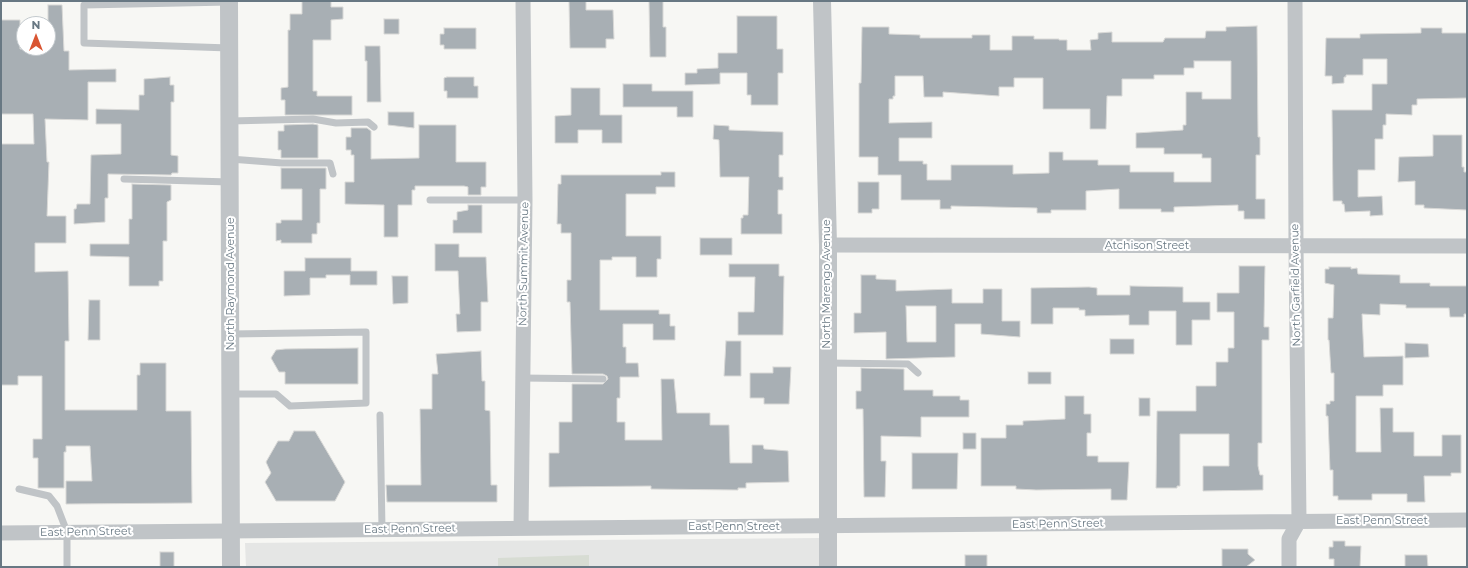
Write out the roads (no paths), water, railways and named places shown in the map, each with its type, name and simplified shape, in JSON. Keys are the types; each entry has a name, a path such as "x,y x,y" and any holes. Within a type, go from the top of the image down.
{"street":[{"name":"North Summit Avenue","path":"521,528 525,200 523,1"},
{"name":"North Marengo Avenue","path":"822,1 828,246 828,567"},
{"name":"North Garfield Avenue","path":"1289,567 1289,539 1299,521 1295,1"},
{"name":"North Raymond Avenue","path":"229,2 231,567"},
{"name":"Atchison Street","path":"828,246 1467,246"},
{"name":"East Penn Street","path":"1,533 382,529 827,527 1467,520"}],"lane":[{"path":"229,2 84,5 84,43 229,48"},
{"path":"230,121 312,119 336,123 368,122 374,127"},
{"path":"230,159 282,163 330,163 333,174"},
{"path":"124,179 230,182"},
{"path":"430,200 525,200"},
{"path":"231,334 366,332 366,403 290,406 276,394 231,394"},
{"path":"828,362 908,364 918,373"},
{"path":"522,378 603,379"},
{"path":"380,415 382,529"},
{"path":"19,488 49,496 57,506 68,532 67,567"}]}
